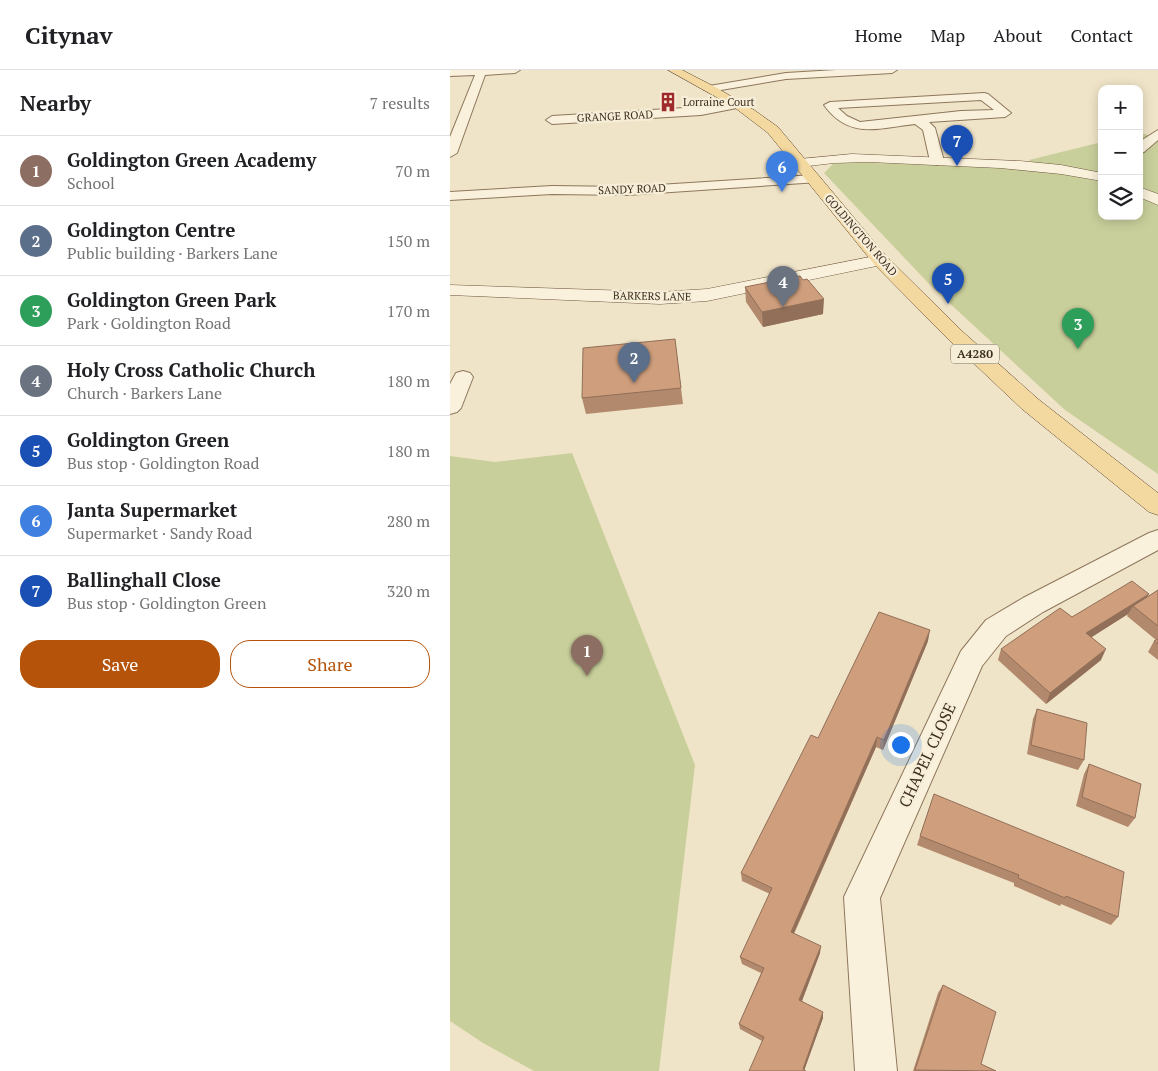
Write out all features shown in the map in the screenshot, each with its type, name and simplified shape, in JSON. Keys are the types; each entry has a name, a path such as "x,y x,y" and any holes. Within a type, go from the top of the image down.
{"main road":[{"name":"GOLDINGTON ROAD","path":"674,70 738,105 773,130 880,260 956,336 1030,404 1096,459 1158,506"}],"street":[{"path":"450,73 515,70"},
{"path":"709,89 786,76 892,70"},
{"path":"450,154 481,72"},
{"path":"919,120 961,115 1005,113 984,96 830,106 835,113 845,120 859,126 919,120 929,128 937,161"},
{"name":"GRANGE ROAD","path":"552,120 701,111 738,105"},
{"path":"1143,147 1158,134"},
{"path":"800,163 852,158 937,161 1040,166 1098,175"},
{"name":"SANDY ROAD","path":"450,196 552,190 627,191 814,179"},
{"path":"1143,193 1158,200"},
{"name":"BARKERS LANE","path":"450,290 693,298 880,260"},
{"name":"CHAPEL CLOSE","path":"876,1071 862,897 971,659 996,628 1033,605 1158,539"}],"green space":[{"path":"1143,134 1158,137 1158,195 1143,189"},
{"path":"1098,143 1098,173 1033,163 1029,160"},
{"path":"848,162 1041,169 1098,181 1098,220 1143,220 1143,198 1158,205 1158,474 1065,410 932,287 824,173 833,164"},
{"path":"572,453 695,765 659,1071 534,1071 483,1043 450,1021 450,456 495,462"}],"building":[{"path":"800,276 803,280 807,279 824,299 762,312 745,287"},
{"path":"675,339 681,388 582,398 583,348"},
{"path":"1132,581 1149,594 1086,633 1106,649 1050,693 1001,649 1060,608 1072,617"},
{"path":"1158,590 1158,626 1133,606"},
{"path":"879,612 930,630 884,740 877,737 791,932 821,946 799,1000 823,1012 803,1069 806,1071 749,1071 764,1037 739,1024 764,968 740,957 772,888 741,873 811,735 818,738"},
{"path":"1037,709 1087,723 1084,760 1031,745"},
{"path":"1089,764 1141,784 1135,818 1082,797"},
{"path":"934,794 1124,872 1118,917 1066,896 1065,898 1018,878 1019,875 920,836"},
{"path":"943,985 996,1012 981,1064 996,1071 915,1070"}],"place":[{"name":"Lorraine Court","path":"668,102"},
{"name":"Ballinghall Close","path":"957,166"},
{"name":"Janta Supermarket","path":"782,192"},
{"name":"Goldington Green","path":"948,304"},
{"name":"Holy Cross Catholic Church","path":"783,307"},
{"name":"Goldington Green Park","path":"1078,349"},
{"name":"Goldington Centre","path":"634,383"},
{"name":"Goldington Green Academy","path":"587,676"}]}
